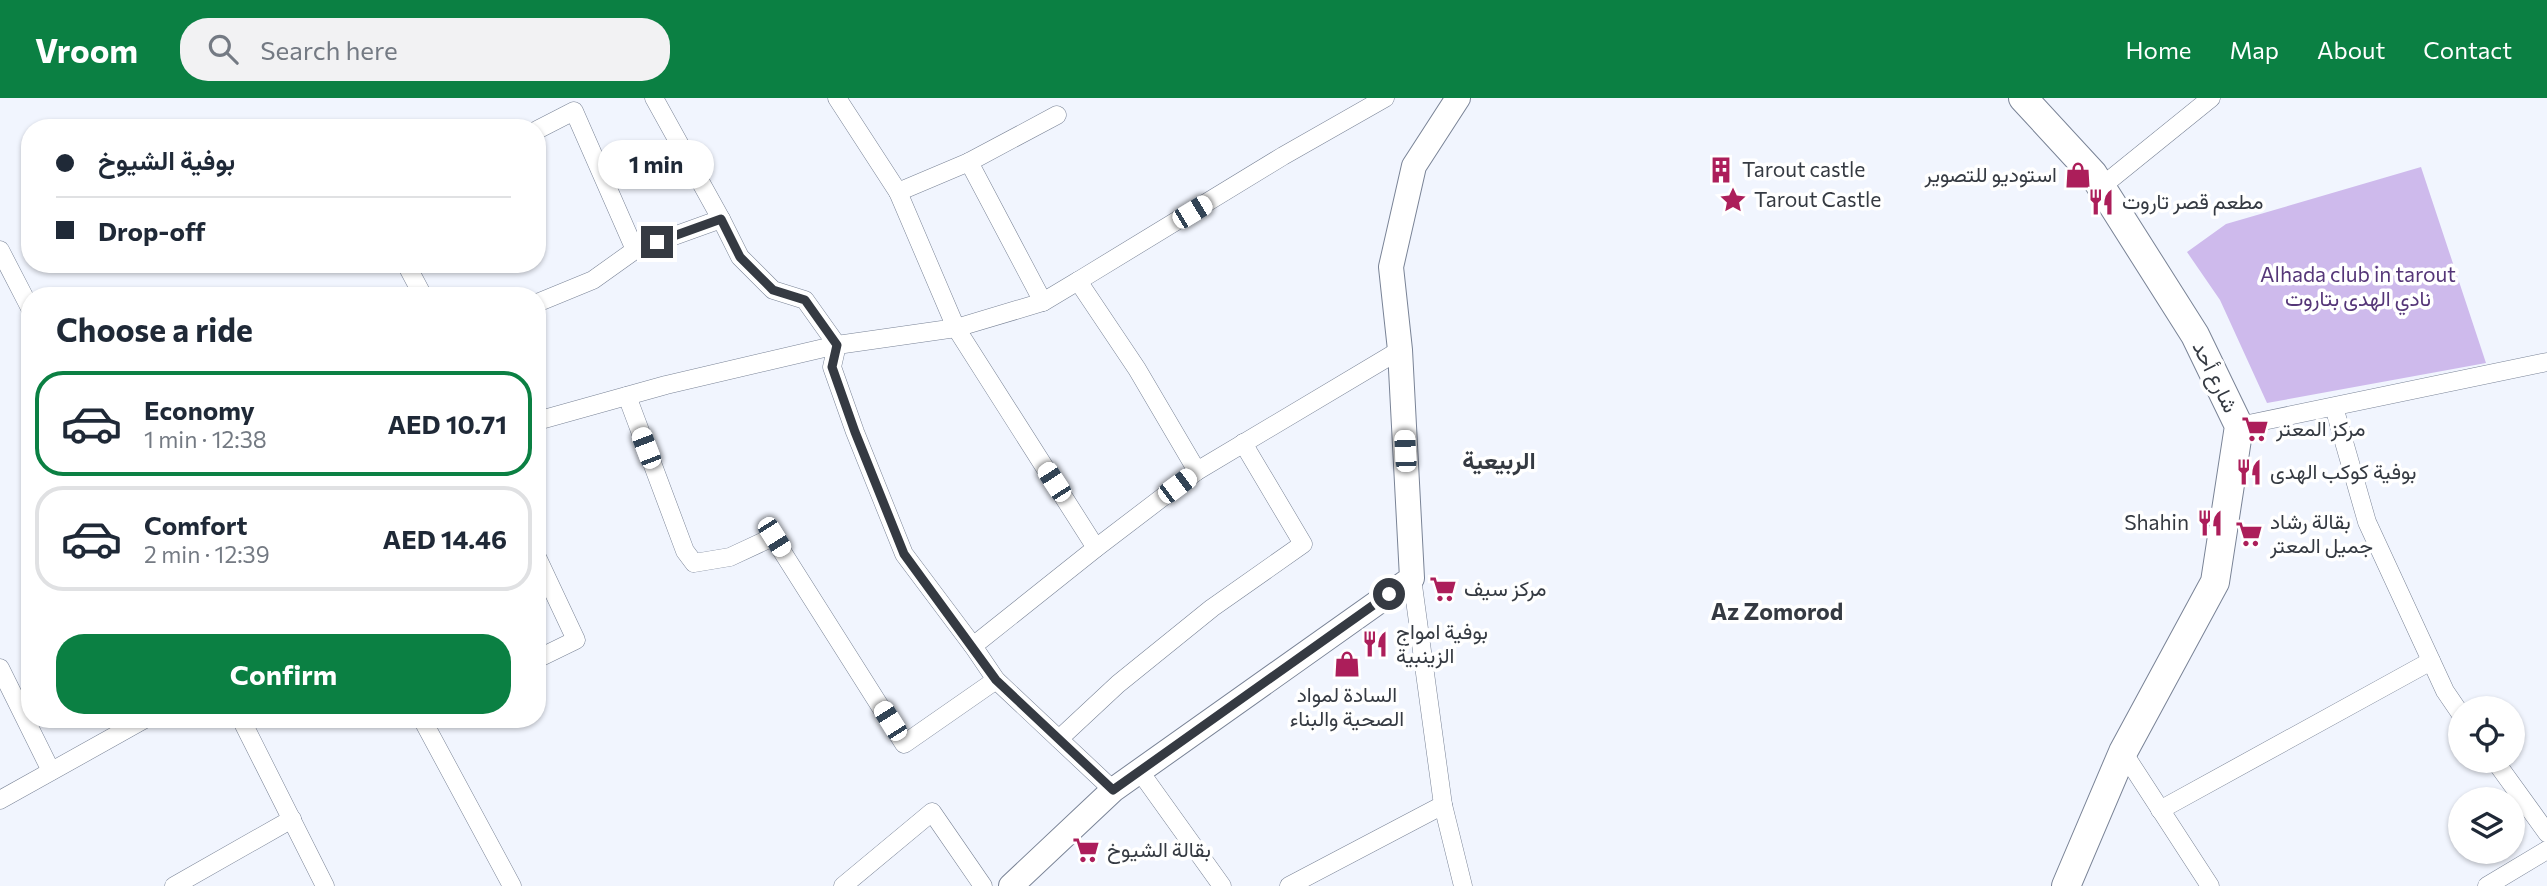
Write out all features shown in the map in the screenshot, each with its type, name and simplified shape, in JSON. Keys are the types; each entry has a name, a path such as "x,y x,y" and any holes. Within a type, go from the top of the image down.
{"main road":[{"name":"شارع أحد","path":"2023,98 2093,174 2195,335 2239,426 2215,582 2123,752 2066,886"}],"street":[{"path":"654,98 740,257 773,290 805,300 837,345 832,367 904,554 996,680 1113,790"},
{"path":"837,98 898,192 956,328 1096,548"},
{"path":"546,418 626,396 837,345 956,328 1042,302 1283,156 1385,98"},
{"path":"1458,98 1414,166 1391,267 1400,350 1412,578 1443,805 1463,886"},
{"path":"2101,187 2211,98"},
{"path":"546,125 574,111 635,250"},
{"path":"898,192 969,162 1057,116"},
{"path":"969,162 1042,302"},
{"path":"546,299 593,280 635,250 721,219"},
{"path":"0,250 21,291"},
{"path":"1078,281 1137,369 1197,471"},
{"path":"973,646 1197,471 1400,350"},
{"path":"2239,426 2547,362"},
{"path":"626,396 685,551 694,563 730,557 774,537 905,744 996,680"},
{"path":"2334,407 2367,522 2448,696"},
{"path":"1059,739 1118,684 1212,608 1303,544 1243,443"},
{"path":"546,576 576,640 546,655"},
{"path":"1025,881 1113,790 1141,773 1412,578"},
{"path":"2160,810 2431,661"},
{"path":"0,668 21,710"},
{"path":"30,728 51,771"},
{"path":"0,800 129,728"},
{"path":"246,728 325,886"},
{"path":"427,728 512,886"},
{"path":"2123,752 2210,886"},
{"path":"1141,773 1222,886"},
{"path":"2504,773 2547,833"},
{"path":"1289,886 1443,805"},
{"path":"843,886 932,812 984,886"},
{"path":"174,886 292,820"},
{"path":"2487,886 2547,850"}],"green space":[{"name":"Alhada club in tarout نادي الهدى بتاروت","path":"2421,167 2486,363 2267,403 2220,300 2187,252 2226,224"}],"place":[{"name":"Tarout castle","path":"1721,170"},
{"name":"استوديو للتصوير","path":"2078,175"},
{"name":"Tarout Castle","path":"1733,200"},
{"name":"مطعم قصر تاروت","path":"2101,202"},
{"name":"مركز المعتر","path":"2255,429"},
{"name":"بوفية كوكب الهدى","path":"2249,472"},
{"name":"Shahin","path":"2210,523"},
{"name":"بقالة رشاد جميل المعتر","path":"2249,534"},
{"name":"مركز سيف","path":"1443,589"},
{"name":"بوفية امواج الزينبية","path":"1375,644"},
{"name":"السادة لمواد الصحية والبناء","path":"1347,664"},
{"name":"بقالة الشيوخ","path":"1086,850"}],"district":[{"name":"الربيعية","path":"1499,461"},
{"name":"Az Zomorod","path":"1777,612"}],"route":[{"path":"657,242 721,219 740,257 773,290 805,300 837,345 832,367 904,554 996,680 1113,790 1141,773 1389,594"}]}
